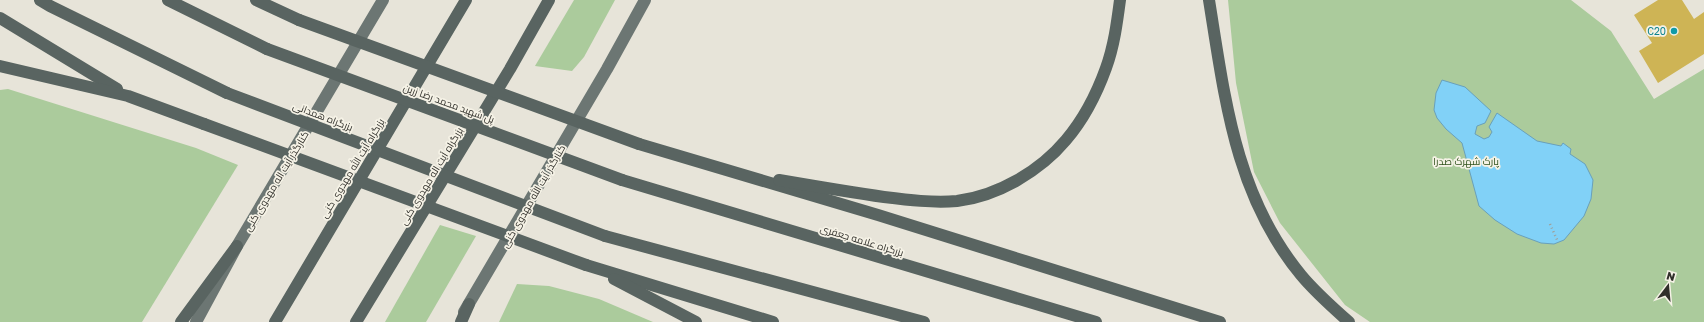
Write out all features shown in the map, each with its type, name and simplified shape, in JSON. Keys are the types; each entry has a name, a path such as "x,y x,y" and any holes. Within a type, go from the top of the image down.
{"highway":[{"name":"بزرگراه همدانی","path":"40,0 228,93 605,236 924,322"},
{"name":"پل شهید محمد رضا زرین","path":"168,0 267,49 622,180"},
{"path":"256,0 299,20 639,144 722,170 878,215 1220,322"},
{"path":"262,0 299,20"},
{"name":"بزرگراه آیت الله مهدوی کنی","path":"275,322 466,0"},
{"name":"بزرگراه آیت اله مهدوی کنی","path":"356,322 510,69 549,0"},
{"path":"722,170 854,193 926,202 958,201 984,194 1012,183 1032,171 1049,157 1066,140 1081,118 1095,93 1106,68 1114,39 1120,0"},
{"path":"1209,0 1228,114 1242,166 1260,210 1279,245 1302,276 1349,322"},
{"path":"0,18 128,96"},
{"path":"0,66 128,96 586,265 773,322"},
{"name":"بزرگراه علامه جعفری","path":"622,180 1096,322"},
{"path":"181,322 238,246"},
{"path":"586,265 696,322"},
{"path":"461,322 469,304"}],"main road":[{"name":"کنارگذر آیت اله مهدوی کنی","path":"196,322 238,246 383,0"},
{"name":"کنارگذر آیت الله مهدوی کنی","path":"458,322 607,69 645,0"}],"path":[{"path":"1550,224 1558,242"}],"green space":[{"path":"574,0 615,0 584,57 572,71 535,66"},
{"name":"پارک شهرک صدرا","path":"1228,0 1571,0 1611,31 1654,99 1704,69 1704,322 1370,322 1345,305 1280,223 1254,172 1236,83"},
{"path":"8,89 196,148 238,165 142,322 0,322 0,90"},
{"path":"440,225 476,236 426,322 385,322"},
{"path":"517,284 549,286 599,299 653,322 499,322"}],"water":[{"path":"1442,80 1465,87 1491,111 1485,123 1477,126 1475,134 1484,139 1489,137 1492,132 1489,127 1497,113 1537,141 1561,146 1563,143 1571,149 1570,154 1585,164 1593,180 1591,199 1584,216 1564,240 1554,244 1541,243 1517,234 1495,220 1479,206 1462,143 1446,129 1437,118 1434,110 1436,93"}],"building":[{"name":"C20","path":"1658,0 1682,0 1694,19 1704,12 1704,54 1658,83 1639,51 1652,43 1634,15"}],"place":[{"name":"C20","path":"1674,31"}]}
